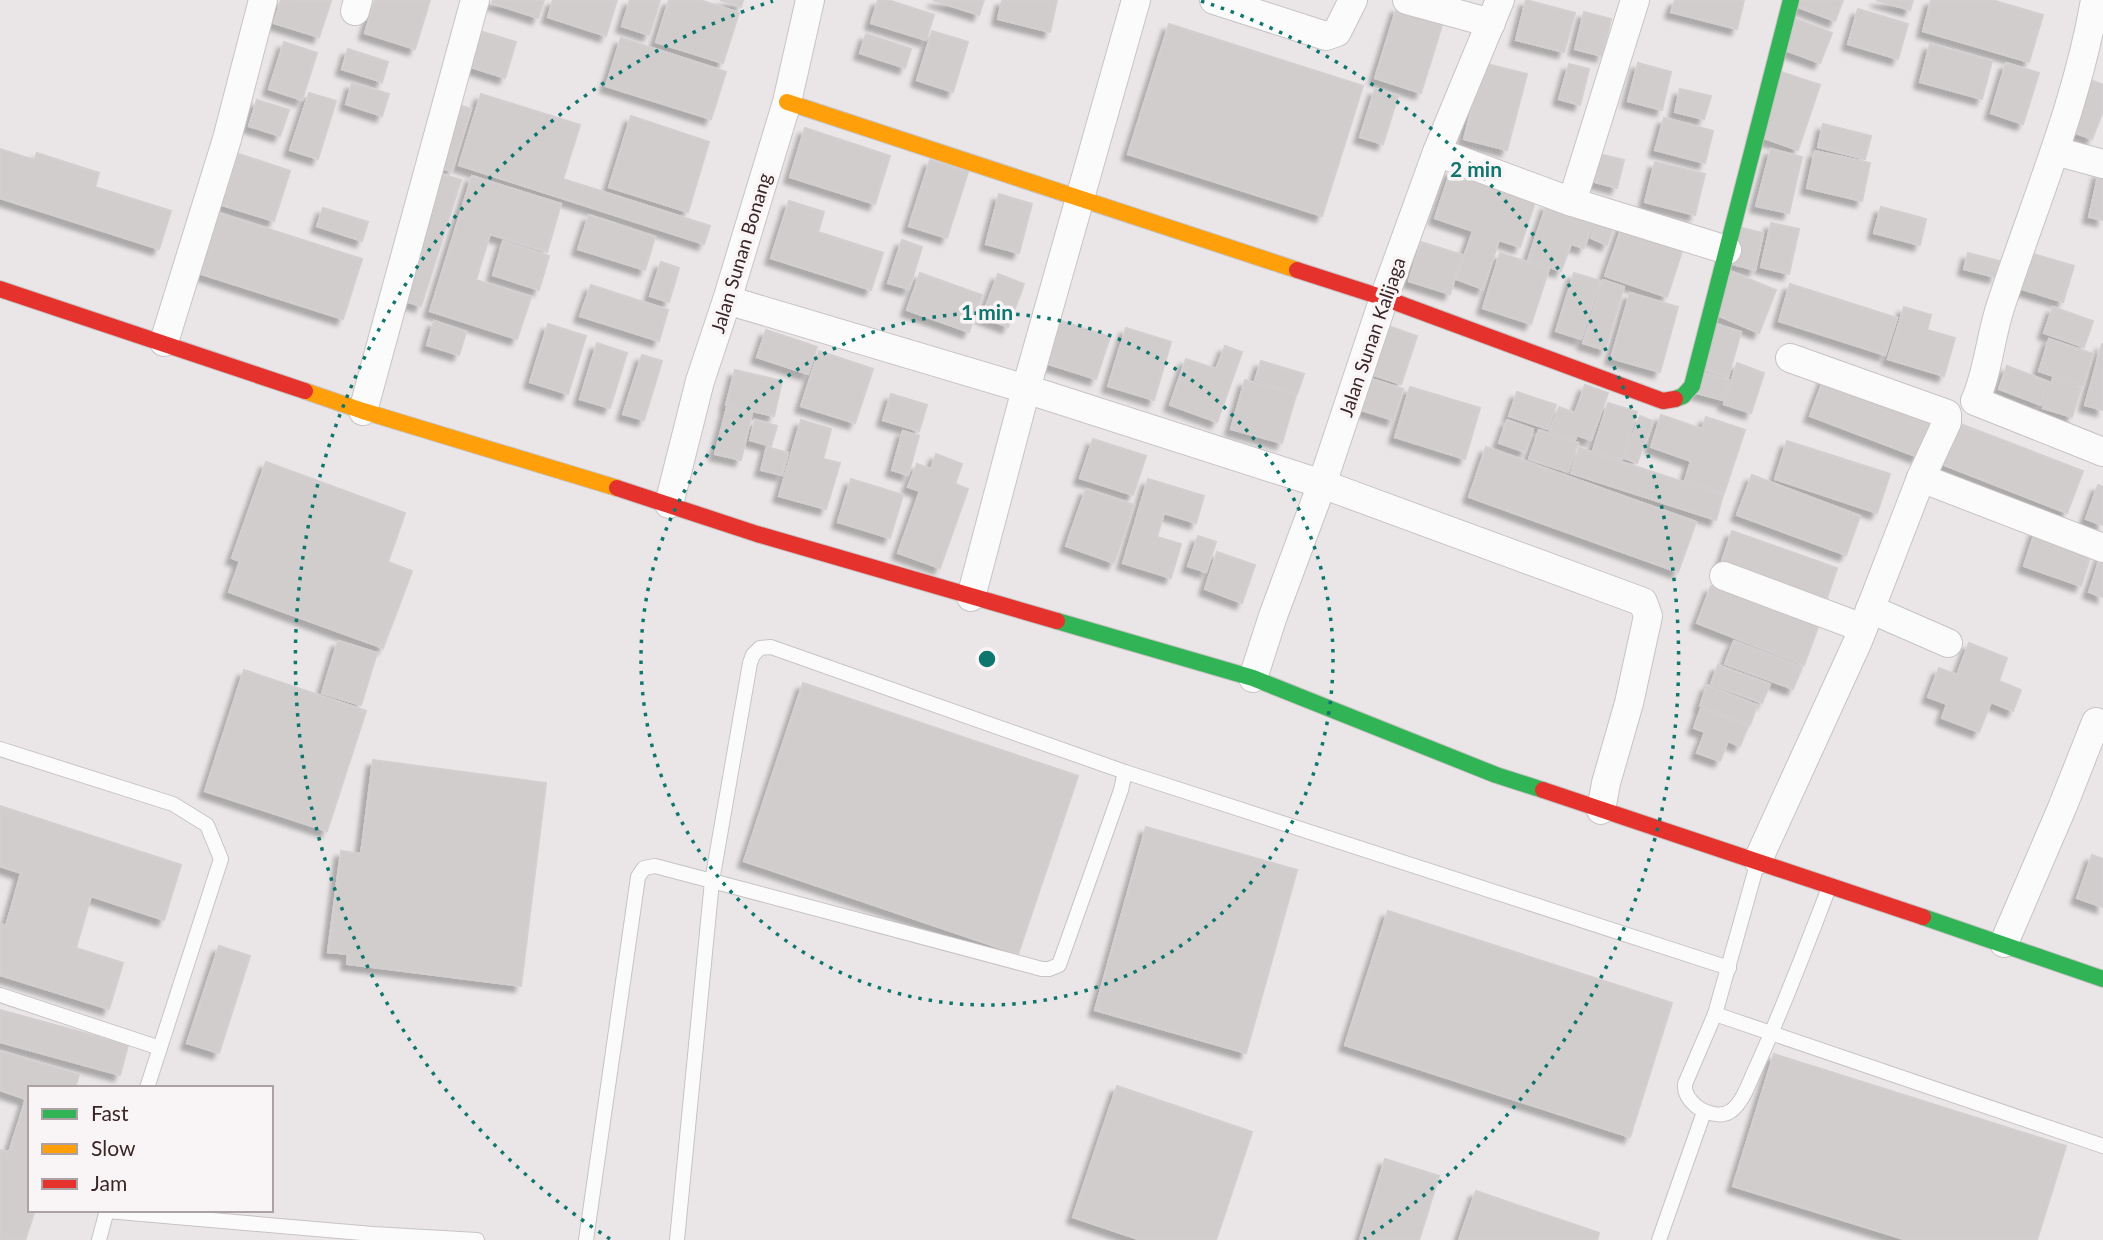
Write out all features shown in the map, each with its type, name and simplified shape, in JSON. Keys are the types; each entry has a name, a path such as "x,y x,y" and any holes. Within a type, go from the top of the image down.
{"main road":[{"path":"787,102 1384,298 1663,401 1673,400 1687,394 1692,386 1791,0"},
{"path":"0,289 363,411 757,534 1253,678 1496,775 1830,884 2103,979"}],"street":[{"path":"164,342 227,139 263,0"},
{"path":"363,411 475,0"},
{"name":"Jalan Sunan Bonang","path":"669,505 700,381 787,102 810,0"},
{"path":"971,597 1026,389 1136,0"},
{"path":"1214,0 1326,36 1337,32 1353,0"},
{"path":"1407,0 1496,12"},
{"path":"1572,202 1635,0"},
{"path":"2095,0 2070,106 1999,310 1983,380 1975,401 2103,452"},
{"name":"Jalan Sunan Kalijaga","path":"1253,678 1437,152 1496,12"},
{"path":"2054,150 2103,164"},
{"path":"1437,152 1572,202 1727,250"},
{"path":"727,300 1026,389 1322,484 1643,602 1648,616 1601,810"},
{"path":"1758,860 1867,619 1921,478 1947,422 1947,414 1790,358"},
{"path":"1921,478 2103,548"},
{"path":"1724,576 1948,643"},
{"path":"2004,943 2096,722"}],"lane":[{"path":"677,1240 712,881 750,663 760,648 771,647 1125,772 1729,968"},
{"path":"0,749 173,804 207,825 221,859 148,1086"},
{"path":"586,1240 638,877 644,868 655,866 1049,969 1059,965 1125,772"},
{"path":"1758,860 1729,968 1684,1089 1690,1101 1704,1112 1725,1114 1734,1109 1742,1098 1772,1034 1830,884"},
{"path":"0,995 160,1048"},
{"path":"1714,1014 2103,1146"},
{"path":"1659,1240 1704,1112"},
{"path":"99,1240 107,1212"},
{"path":"119,1212 373,1234 477,1240"}],"building":[{"path":"281,0 331,1 319,37 274,23"},
{"path":"375,0 430,0 415,49 365,33"},
{"path":"493,0 544,0 538,18 492,3"},
{"path":"553,0 617,0 606,36 548,17"},
{"path":"630,0 660,0 649,35 622,26"},
{"path":"669,0 700,0 739,13 723,63 656,42"},
{"path":"720,0 743,0 741,7"},
{"path":"878,0 888,0 934,15 926,40 871,23"},
{"path":"933,0 984,0 979,15"},
{"path":"1002,0 1057,0 1050,32 998,19"},
{"path":"1526,0 1575,13 1564,52 1516,40"},
{"path":"1675,0 1744,0 1737,29 1671,12"},
{"path":"1792,0 1843,0 1835,21 1790,4"},
{"path":"1876,0 1913,0 1910,10"},
{"path":"1931,0 1992,0 2043,15 2029,62 1923,31"},
{"path":"1397,7 1443,22 1421,93 1375,78"},
{"path":"1858,9 1908,24 1898,59 1848,44"},
{"path":"1584,12 1611,19 1602,56 1575,49"},
{"path":"1796,19 1832,33 1820,63 1785,50"},
{"path":"1169,24 1363,86 1322,216 1128,154"},
{"path":"476,30 516,42 505,78 465,65"},
{"path":"932,31 968,42 953,92 917,80"},
{"path":"866,34 911,49 905,68 860,53"},
{"path":"621,38 726,72 711,119 606,86"},
{"path":"284,42 317,53 302,100 269,89"},
{"path":"1930,44 1992,61 1982,99 1920,82"},
{"path":"348,49 388,62 382,82 342,69"},
{"path":"1483,63 1527,74 1507,150 1464,139"},
{"path":"1638,63 1671,72 1662,110 1628,101"},
{"path":"2006,63 2039,73 2023,124 1991,113"},
{"path":"1569,64 1589,69 1580,105 1559,99"},
{"path":"1778,71 1820,85 1798,150 1755,135"},
{"path":"2088,79 2103,85 2103,111 2092,139 2070,131"},
{"path":"352,83 389,94 382,116 346,104"},
{"path":"1375,89 1398,96 1383,144 1360,137"},
{"path":"1680,89 1711,96 1704,119 1675,112"},
{"path":"309,93 336,101 318,159 290,150"},
{"path":"481,94 580,125 563,179 710,226 704,244 459,165"},
{"path":"257,100 289,110 280,136 249,126"},
{"path":"453,103 471,109 452,171 433,166"},
{"path":"631,116 709,142 688,212 609,187"},
{"path":"1664,118 1713,131 1705,163 1655,150"},
{"path":"1823,124 1871,136 1865,159 1818,147"},
{"path":"805,128 890,156 875,204 790,177"},
{"path":"0,149 34,160 37,153 99,173 95,187 171,211 159,249 0,198"},
{"path":"1771,149 1802,157 1789,213 1756,206"},
{"path":"1815,151 1870,163 1862,201 1807,188"},
{"path":"1595,153 1624,160 1617,188 1588,180"},
{"path":"239,154 290,171 274,221 222,205"},
{"path":"930,160 968,172 947,238 909,226"},
{"path":"1655,162 1705,174 1695,215 1645,202"},
{"path":"1451,170 1536,199 1520,247 1499,240 1483,289 1456,279 1473,231 1435,218"},
{"path":"2099,172 2103,173 2103,220 2089,217"},
{"path":"438,173 461,180 421,306 399,299"},
{"path":"472,176 561,204 547,252 490,234 476,280 531,297 517,339 430,311"},
{"path":"999,194 1032,204 1019,253 986,244"},
{"path":"789,201 824,212 818,232 883,253 871,290 771,258"},
{"path":"1547,204 1594,221 1584,248 1571,244 1561,271 1528,260"},
{"path":"1881,207 1926,219 1920,245 1874,233"},
{"path":"323,208 368,222 362,241 317,226"},
{"path":"209,210 362,259 343,319 189,270"},
{"path":"589,215 655,237 645,270 578,249"},
{"path":"1598,218 1615,224 1607,245 1591,238"},
{"path":"1624,221 1685,242 1667,297 1605,276"},
{"path":"1771,223 1799,229 1789,274 1761,267"},
{"path":"1734,226 1763,233 1755,270 1725,262"},
{"path":"902,240 922,247 909,289 888,283"},
{"path":"503,241 549,256 539,290 493,275"},
{"path":"1421,242 1462,255 1450,294 1409,281"},
{"path":"2027,252 2074,266 2063,302 2016,287"},
{"path":"1500,253 1549,269 1531,324 1483,308"},
{"path":"1968,253 1999,261 1995,277 1964,269"},
{"path":"661,262 679,268 669,302 650,296"},
{"path":"1727,270 1776,290 1759,333 1710,312"},
{"path":"920,273 982,295 969,332 907,310"},
{"path":"1574,273 1600,281 1581,339 1556,331"},
{"path":"998,274 1024,284 1008,327 982,317"},
{"path":"1603,280 1624,287 1605,350 1583,343"},
{"path":"1790,284 1897,318 1885,355 1779,321"},
{"path":"591,285 668,310 659,341 580,316"},
{"path":"1630,293 1678,307 1660,372 1611,358"},
{"path":"1904,307 1931,315 1927,330 1955,338 1944,376 1888,359"},
{"path":"2053,307 2093,321 2084,347 2044,333"},
{"path":"1049,317 1110,337 1096,379 1036,360"},
{"path":"434,321 466,332 459,355 427,345"},
{"path":"1377,322 1417,336 1401,384 1362,371"},
{"path":"1712,323 1741,332 1728,377 1699,368"},
{"path":"548,324 586,336 568,394 530,382"},
{"path":"1126,328 1171,342 1154,400 1108,386"},
{"path":"766,330 817,347 808,374 757,357"},
{"path":"2049,339 2093,354 2083,386 2039,371"},
{"path":"597,343 627,353 610,408 580,399"},
{"path":"2103,344 2103,410 2085,405"},
{"path":"1225,346 1242,352 1217,422 1170,405 1186,359 1216,369"},
{"path":"819,351 873,369 855,423 801,406"},
{"path":"642,355 662,361 644,420 623,414"},
{"path":"1261,361 1304,374 1297,394 1255,380"},
{"path":"1737,363 1764,373 1751,413 1724,404"},
{"path":"2007,366 2049,382 2041,405 1999,389"},
{"path":"735,370 782,381 774,416 726,405"},
{"path":"1698,371 1729,380 1723,400 1693,392"},
{"path":"1359,375 1403,389 1393,420 1349,406"},
{"path":"1825,376 1933,416 1918,457 1810,416"},
{"path":"2053,378 2081,388 2072,417 2043,408"},
{"path":"1245,380 1296,395 1282,443 1231,429"},
{"path":"1585,385 1608,393 1591,440 1577,435 1575,440 1550,431 1559,407 1575,413"},
{"path":"1410,387 1480,408 1465,459 1395,437"},
{"path":"1517,392 1556,405 1548,429 1509,416"},
{"path":"891,394 927,405 919,431 883,420"},
{"path":"1608,403 1637,412 1622,460 1593,450"},
{"path":"727,407 752,413 741,460 715,454"},
{"path":"1661,415 1702,429 1706,417 1745,430 1724,493 1685,480 1691,461 1651,447"},
{"path":"1640,416 1653,421 1637,463 1624,458"},
{"path":"755,420 777,426 771,446 750,440"},
{"path":"801,420 831,429 823,459 840,463 826,509 779,496"},
{"path":"1507,420 1533,429 1525,452 1499,443"},
{"path":"1950,420 2083,471 2067,513 1934,461"},
{"path":"1539,430 1578,443 1568,472 1529,459"},
{"path":"903,431 919,436 908,475 892,470"},
{"path":"1093,439 1146,456 1133,495 1080,478"},
{"path":"1787,441 1890,474 1877,513 1775,479"},
{"path":"767,447 788,453 782,475 761,470"},
{"path":"1486,447 1696,522 1678,572 1469,497"},
{"path":"1579,448 1723,495 1716,520 1571,473"},
{"path":"936,454 962,464 955,484 968,489 940,568 898,553 920,491 908,487 917,464 931,469"},
{"path":"266,462 405,513 388,562 412,571 383,648 229,592 240,561 232,558"},
{"path":"1752,475 1860,516 1846,555 1737,515"},
{"path":"851,479 903,495 890,538 838,522"},
{"path":"1148,479 1204,496 1196,523 1164,513 1157,537 1181,544 1171,578 1123,563"},
{"path":"2098,485 2103,487 2103,525 2086,519"},
{"path":"1086,489 1134,505 1114,563 1066,546"},
{"path":"2036,529 2093,548 2081,586 2024,566"},
{"path":"1732,531 1837,568 1825,604 1720,567"},
{"path":"1198,536 1216,542 1206,572 1188,566"},
{"path":"1217,552 1255,565 1242,603 1205,589"},
{"path":"2103,553 2103,597 2089,592"},
{"path":"1711,586 1818,627 1804,665 1697,623"},
{"path":"338,641 377,653 361,705 322,693"},
{"path":"1734,641 1802,667 1793,689 1725,664"},
{"path":"1969,643 2007,658 1999,681 2021,690 2013,711 1991,702 1979,732 1942,718 1947,704 1928,697 1939,668 1957,675"},
{"path":"1718,665 1770,684 1762,703 1711,684"},
{"path":"244,670 366,711 327,831 205,791"},
{"path":"803,683 1078,776 1018,954 744,861"},
{"path":"1707,685 1757,705 1750,725 1700,706"},
{"path":"1701,708 1748,726 1740,746 1728,741 1720,761 1697,753 1705,732 1694,728"},
{"path":"373,760 546,783 521,986 347,964 348,954 328,952 341,851 361,854"},
{"path":"0,806 181,865 164,920 91,896 76,948 123,963 109,1009 0,975 0,924 6,926 21,873 0,866"},
{"path":"1146,827 1297,870 1246,1053 1095,1010"},
{"path":"2092,855 2103,859 2103,907 2077,898"},
{"path":"1388,911 1672,1003 1630,1137 1345,1045"},
{"path":"219,946 250,956 219,1053 187,1043"},
{"path":"0,1010 128,1045 120,1075 0,1042"},
{"path":"0,1051 79,1075 76,1086 28,1086 28,1212 34,1212 25,1240 0,1240 0,1150 9,1152 26,1099 0,1090"},
{"path":"1774,1054 2066,1146 2037,1240 1907,1240 1733,1186"},
{"path":"1117,1086 1252,1132 1216,1240 1141,1240 1073,1217"},
{"path":"1385,1159 1439,1176 1419,1240 1360,1240"},
{"path":"1476,1191 1599,1233 1597,1240 1459,1240"}],"traffic: fast":[{"path":"1675,399 1683,396 1692,386 1791,0"},
{"path":"1057,621 1253,678 1496,775 1543,790"},
{"path":"1923,917 2103,979"}],"traffic: slow":[{"path":"787,102 1297,270"},
{"path":"305,391 617,488"}],"traffic: jam":[{"path":"1297,270 1384,298 1663,401 1675,399"},
{"path":"0,289 305,391"},
{"path":"617,488 757,534 1057,621"},
{"path":"1543,790 1923,917"}]}
